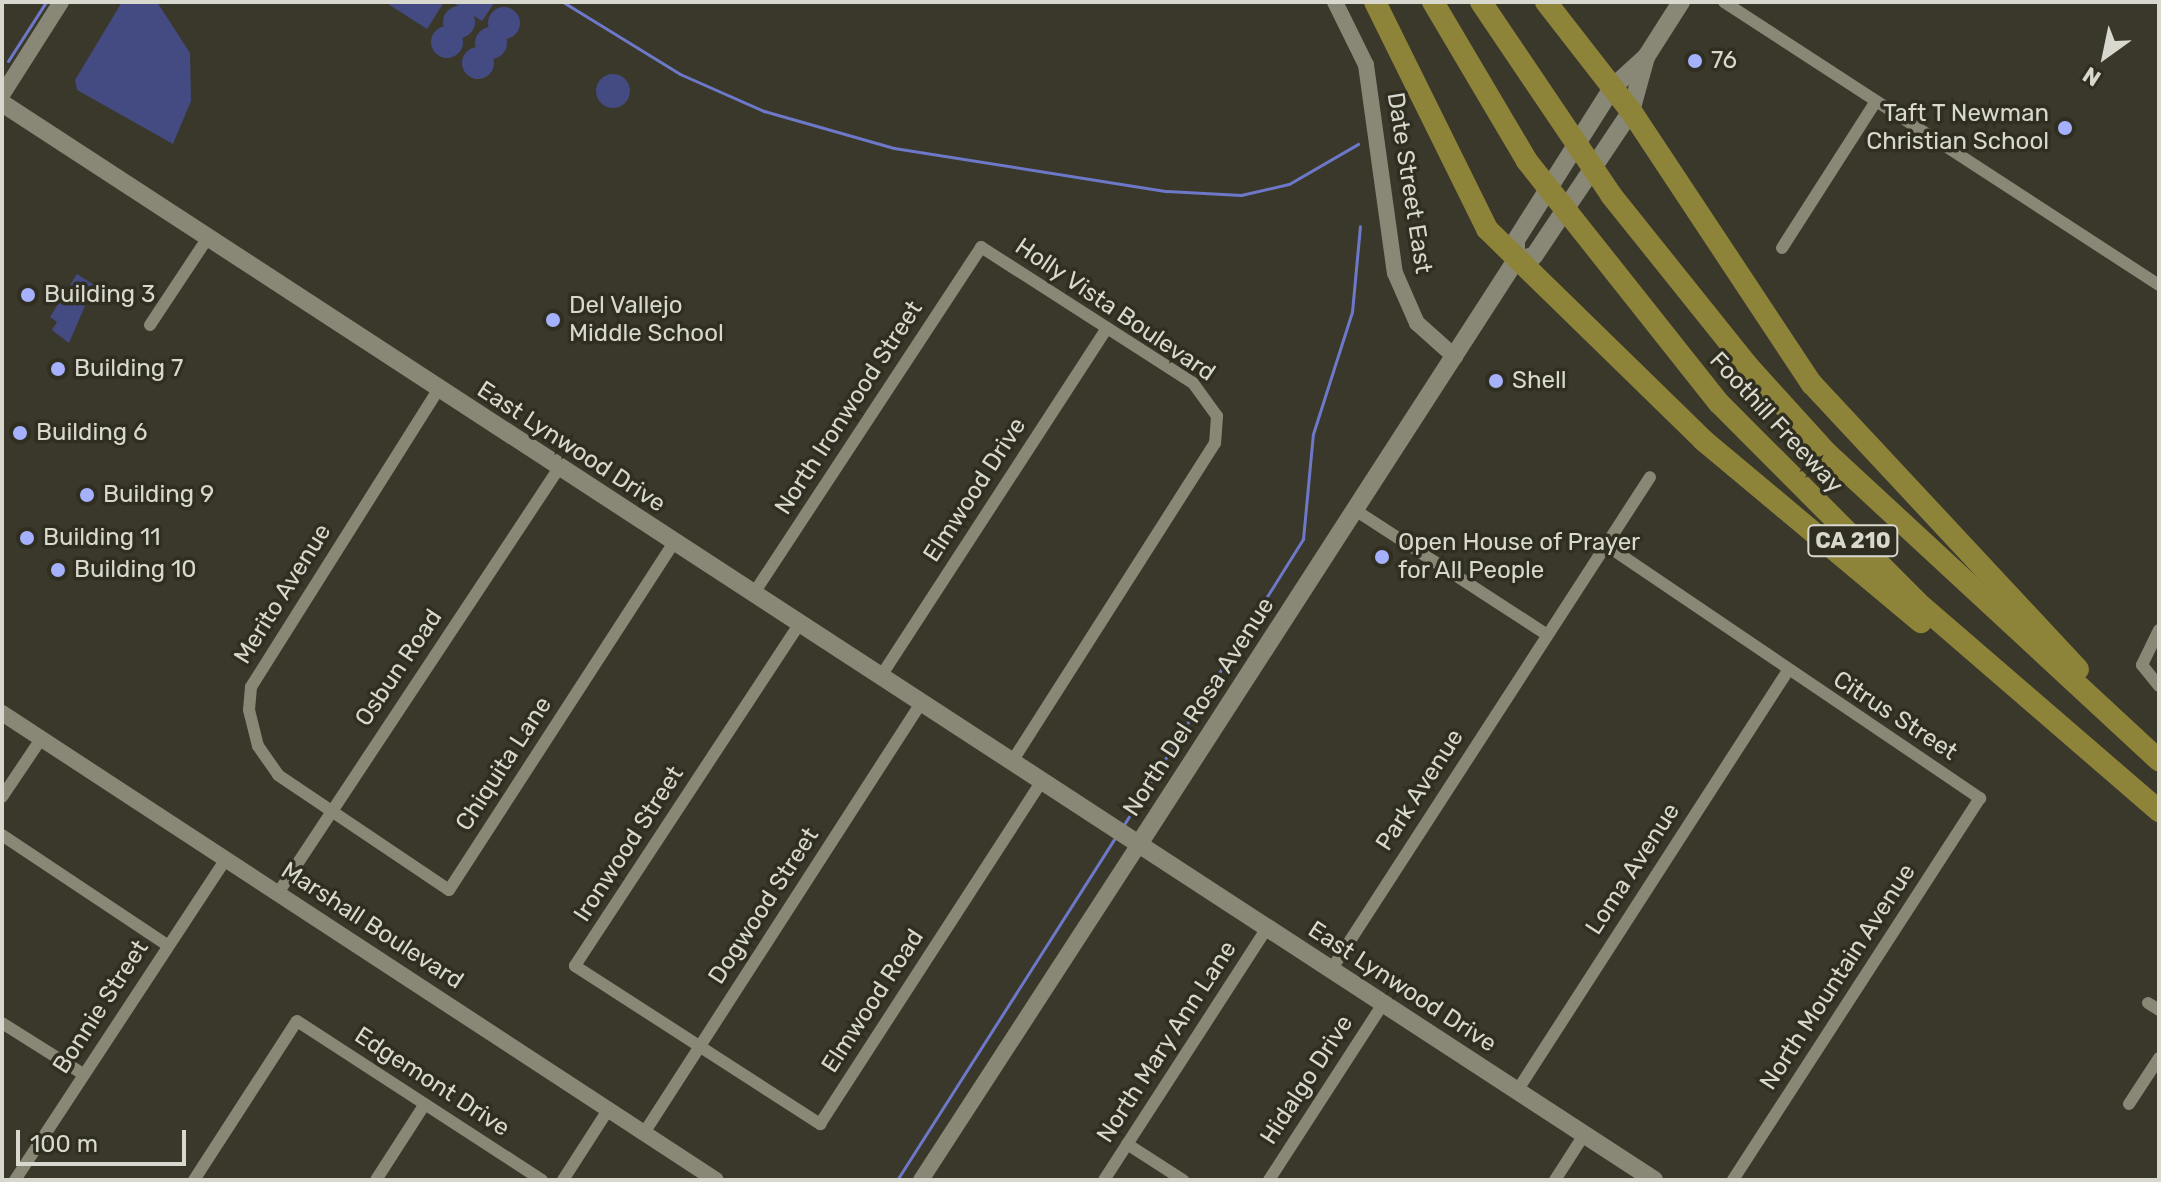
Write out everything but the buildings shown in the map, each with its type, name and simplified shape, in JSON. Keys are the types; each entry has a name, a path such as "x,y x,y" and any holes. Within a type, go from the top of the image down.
{"highway":[{"path":"1375,2 1475,206 1516,260 1756,487 1894,603 2079,739"},
{"name":"Foothill Freeway","path":"1433,2 1527,161 1582,236 1794,484 1917,602 2159,811"},
{"name":"Foothill Freeway","path":"1481,2 1556,118 1611,195 1826,452 2157,758"},
{"path":"1546,2 1631,111 1743,287 1850,431 2157,758"}],"main road":[{"name":"North Del Rosa Avenue","path":"1126,836 1355,510 1516,260 1516,240 1612,88 1646,57 1681,2"},
{"name":"North Del Rosa Avenue","path":"1516,260 1534,256 1631,111 1646,57"},
{"name":"East Lynwood Drive","path":"2,103 1654,1180"}],"street":[{"path":"2,95 61,2"},
{"name":"Date Street East","path":"1335,2 1366,65 1395,273 1417,323 1455,357"},
{"path":"1724,2 2159,285"},
{"path":"1782,248 1876,101"},
{"path":"150,325 207,239"},
{"name":"Holly Vista Boulevard","path":"981,247 1193,383 1217,416 1203,466 1012,762"},
{"name":"North Ironwood Street","path":"754,593 981,247"},
{"name":"Elmwood Drive","path":"881,676 1107,328"},
{"name":"Merito Avenue","path":"330,812 264,756 249,710 251,687 438,390"},
{"name":"Osbun Road","path":"278,893 559,468"},
{"name":"Park Avenue","path":"1331,970 1650,477"},
{"path":"1355,510 1546,634"},
{"name":"Chiquita Lane","path":"330,812 449,890 674,542"},
{"name":"Citrus Street","path":"1606,545 1787,672 1980,798"},
{"name":"Ironwood Street","path":"700,1045 575,966 800,623"},
{"path":"2159,630 2142,665 2159,686"},
{"name":"Loma Avenue","path":"1517,1091 1787,672"},
{"name":"Dogwood Street","path":"644,1133 921,703"},
{"name":"Marshall Boulevard","path":"2,713 716,1180"},
{"path":"2,797 41,739"},
{"name":"Elmwood Road","path":"700,1045 820,1124 1042,781"},
{"name":"North Mountain Avenue","path":"1733,1180 1980,798"},
{"path":"2,835 167,945"},
{"name":"North Del Rosa Avenue","path":"921,1180 1126,836"},
{"name":"Bonnie Street","path":"15,1180 226,859"},
{"name":"North Mary Ann Lane","path":"1104,1180 1267,928"},
{"name":"Hidalgo Drive","path":"1269,1180 1383,1004"},
{"name":"Edgemont Drive","path":"194,1180 297,1021 542,1180"},
{"path":"2,1023 83,1074"},
{"path":"2129,1104 2159,1058"},
{"path":"376,1180 425,1104"},
{"path":"563,1180 608,1110"},
{"path":"1555,1180 1584,1135"},
{"path":"1127,1144 1183,1180"}],"shaded area":[{"path":"122,2 157,2 190,53 191,101 173,144 77,90 75,80"},
{"path":"385,2 444,2 427,29"},
{"path":"452,2 493,2 494,3 482,21"},
{"path":"459,6 470,11 475,22 470,33 459,38 448,33 443,22 448,11"},
{"path":"504,7 515,12 520,23 515,34 504,39 493,34 488,23 493,12"},
{"path":"447,26 458,31 463,42 458,53 447,58 436,53 431,42 436,31"},
{"path":"491,27 502,32 507,43 502,54 491,59 480,54 475,43 480,32"},
{"path":"478,47 489,52 494,63 489,74 478,79 467,74 462,63 467,52"},
{"path":"613,74 625,79 630,91 625,103 613,108 601,103 596,91 601,79"},
{"path":"77,274 94,285 69,343 52,330 57,322 50,317"}],"waterway":[{"path":"8,61 46,2"},
{"path":"563,2 680,74 764,111 894,148 1167,191 1241,195 1289,184 1358,144"},
{"path":"1123,826 1303,539 1313,434 1352,312 1360,226"},
{"path":"897,1180 1116,836"}],"place":[{"name":"76","path":"1695,61"},
{"name":"Taft T Newman Christian School","path":"2065,128"},
{"name":"Building 3","path":"28,295"},
{"name":"Del Vallejo Middle School","path":"553,320"},
{"name":"Building 7","path":"58,369"},
{"name":"Shell","path":"1496,381"},
{"name":"Building 6","path":"20,433"},
{"name":"Building 9","path":"87,495"},
{"name":"Building 11","path":"27,538"},
{"name":"Open House of Prayer for All People","path":"1382,557"},
{"name":"Building 10","path":"58,570"}]}
